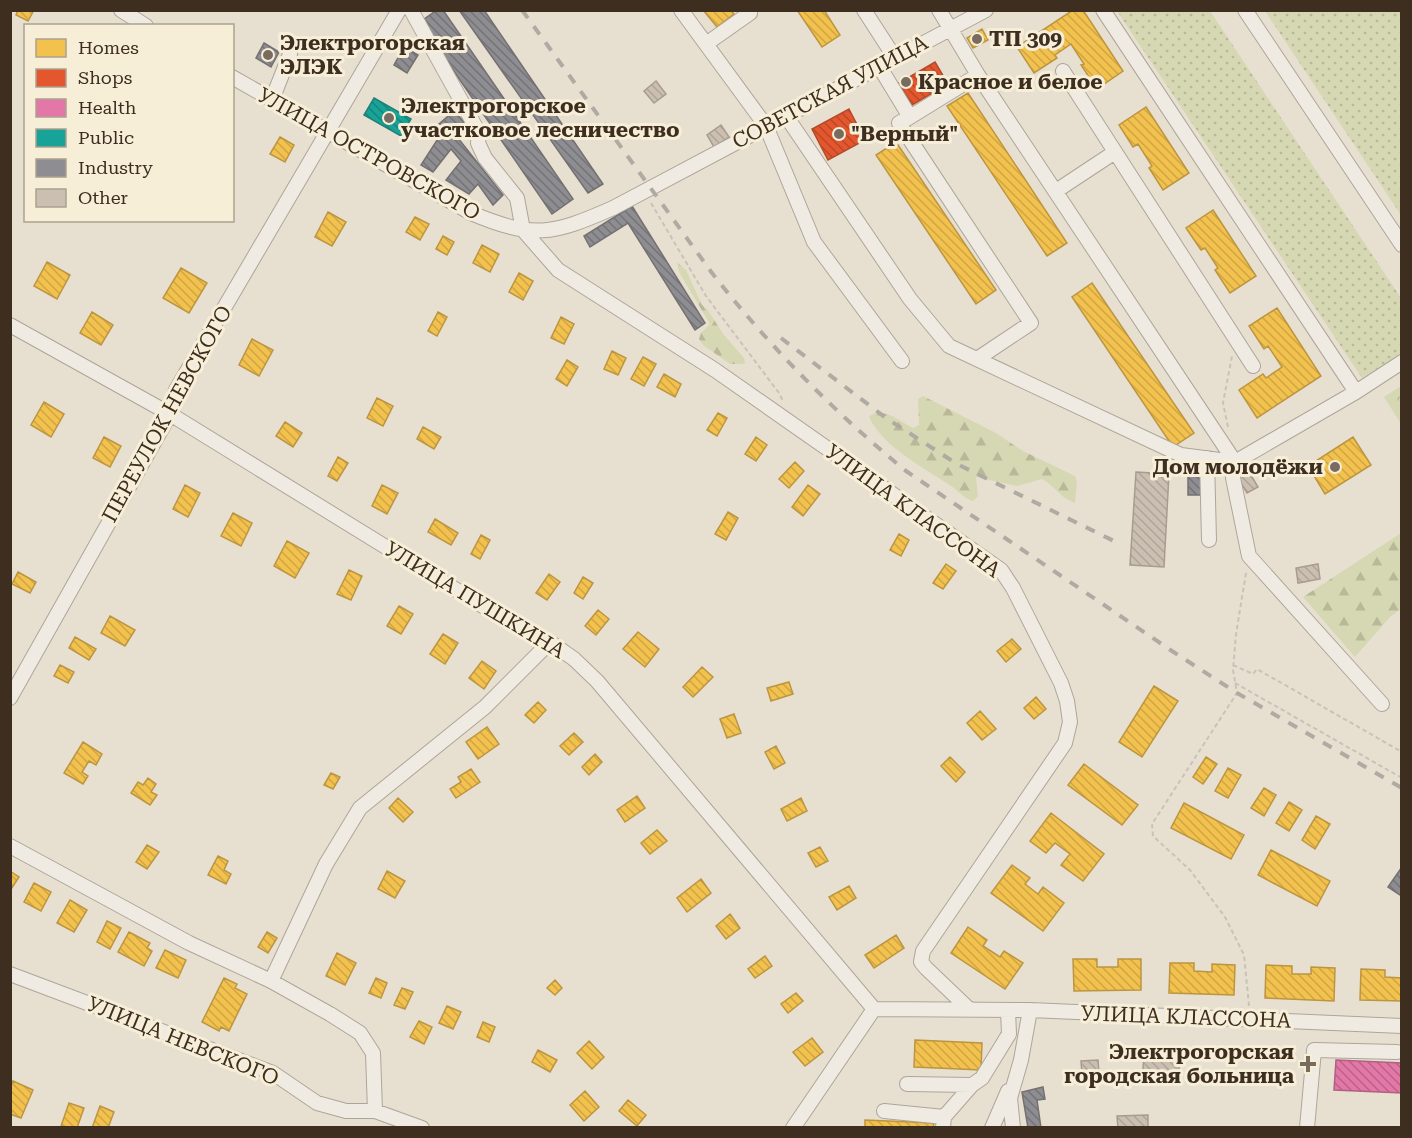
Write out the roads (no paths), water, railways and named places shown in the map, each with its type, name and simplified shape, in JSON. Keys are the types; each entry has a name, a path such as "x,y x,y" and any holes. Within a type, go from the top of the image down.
{"street":[{"path":"121,10 143,24"},
{"name":"ПЕРЕУЛОК НЕВСКОГО","path":"10,698 170,414 176,390 329,133 399,10"},
{"path":"411,10 479,133 478,143 484,158 516,198 523,230"},
{"path":"681,10 766,126 814,242 902,361"},
{"path":"706,44 750,12 748,10"},
{"path":"864,10 894,58"},
{"path":"939,10 978,75 1235,462 1233,478 1249,556 1382,704"},
{"name":"СОВЕТСКАЯ УЛИЦА","path":"674,174 986,10"},
{"path":"1103,10 1356,392"},
{"path":"1245,10 1401,245"},
{"path":"272,100 290,54"},
{"path":"879,66 910,117"},
{"path":"1063,71 1253,366"},
{"path":"977,359 1031,323 899,123 978,75"},
{"name":"УЛИЦА ОСТРОВСКОГО","path":"234,77 471,213 497,224 523,230 551,231 590,218 644,192 674,174"},
{"path":"786,116 910,299 949,346 1181,455 1235,462 1356,392 1401,363"},
{"path":"1056,191 1115,152"},
{"name":"УЛИЦА КЛАССОНА","path":"523,230 558,270 745,391 1001,570 1013,588 1061,683 1070,722 1065,742 923,951 921,962 970,1010"},
{"name":"УЛИЦА ПУШКИНА","path":"10,325 170,414 511,623 550,642 574,659 597,681 874,1009"},
{"path":"1207,458 1209,540"},
{"path":"271,981 326,864 360,807 485,707 550,642"},
{"path":"10,846 189,943 271,981 360,1033 373,1053 375,1111"},
{"name":"УЛИЦА НЕВСКОГО","path":"10,974 273,1073 317,1103 346,1111 375,1111 422,1128"},
{"path":"793,1128 874,1009"},
{"name":"УЛИЦА КЛАССОНА","path":"874,1009 1030,1010 1401,1026"},
{"path":"1013,1128 1010,1098 1021,1060 1030,1010"},
{"path":"884,1111 944,1122 972,1085 982,1078 1009,1034 1008,1011"},
{"path":"1307,1128 1314,1050 1397,1052"},
{"path":"992,1128 1021,1060"},
{"path":"907,1084 972,1085"}],"railway":[{"path":"522,10 712,273 779,352 879,449 906,471 1172,651 1237,693 1402,788"},
{"path":"781,338 886,418 957,464 1118,543"}],"place":[{"name":"ТП 309","path":"977,39"},
{"name":"Электрогорская ЭЛЭК","path":"268,55"},
{"name":"Красное и белое","path":"906,82"},
{"name":"Электрогорское участковое лесничество","path":"389,118"},
{"name":"\"Верный\"","path":"839,134"},
{"name":"Дом молодёжи","path":"1335,467"},
{"name":"Электрогорская городская больница","path":"1308,1064"}]}
